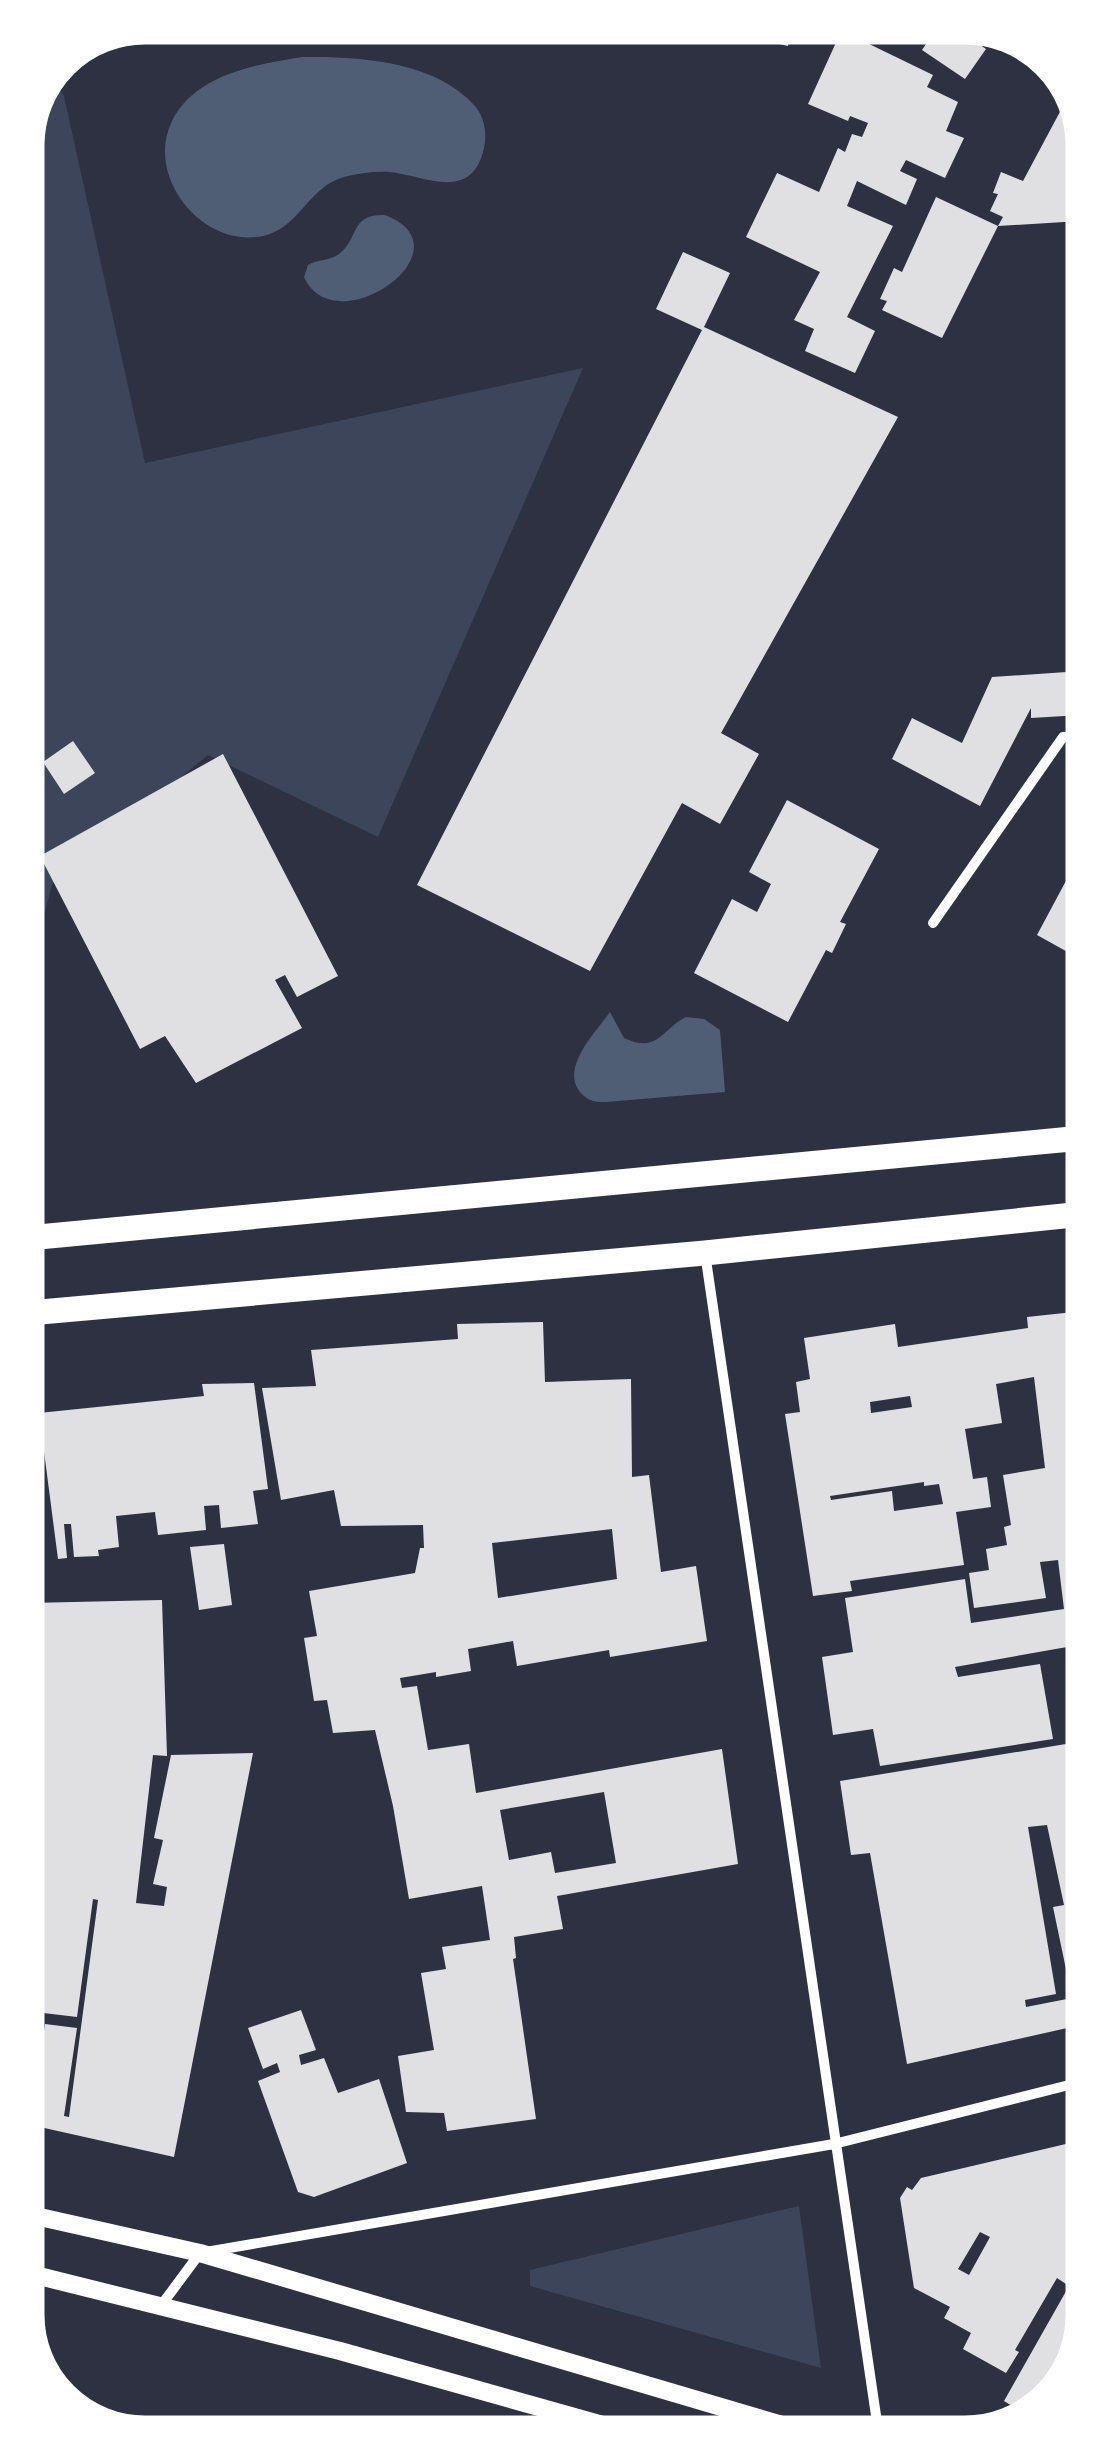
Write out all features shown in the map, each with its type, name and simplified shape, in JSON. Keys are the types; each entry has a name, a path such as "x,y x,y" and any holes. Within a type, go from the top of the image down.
{"main road":[{"path":"42,1237 1068,1139"},
{"path":"42,1311 705,1253 1068,1216"}],"street":[{"path":"933,923 1063,737 1068,737"},
{"path":"705,1253 876,2418"},
{"path":"160,2306 200,2253 834,2144 1068,2085"},
{"path":"42,2217 200,2253 758,2418"},
{"path":"42,2277 340,2352 576,2418"}],"shaded area":[{"path":"303,57 394,64 417,70 458,90 483,120 485,143 478,165 458,181 432,181 390,172 344,177 322,188 288,223 267,235 244,237 222,232 202,221 173,187 166,165 165,143 172,121 182,105 211,82 247,68"},
{"path":"59,89 64,96 145,463 583,368 378,837 208,755 52,884 43,922 43,138 50,106"},
{"path":"385,215 408,230 414,249 406,268 389,285 366,297 342,301 320,296 304,277 308,265 339,254 366,218"},
{"path":"610,1012 624,1038 635,1042 652,1042 686,1017 704,1019 720,1030 725,1092 606,1102 587,1098 576,1086 576,1064"},
{"path":"799,2206 821,2368 530,2286 530,2270"}],"building":[{"path":"836,43 867,43 933,75 927,87 958,102 946,131 964,138 945,178 906,160 900,171 917,179 906,205 857,181 847,206 893,226 847,317 875,331 855,373 805,351 814,329 794,320 820,272 746,237 777,173 819,192 838,148 845,152 852,134 862,137 868,123 850,116 848,121 808,104"},
{"path":"927,43 978,43 986,49 965,79 922,50"},
{"path":"1062,109 1068,132 1068,222 998,226 1003,217 990,211 998,194 993,193 1001,172 1023,181"},
{"path":"936,197 998,226 942,338 882,310 887,301 880,299 894,268 902,272"},
{"path":"683,252 730,273 704,327 898,417 721,733 759,754 720,824 682,803 590,971 417,885 702,330 656,309"},
{"path":"1068,672 1068,716 1031,718 1031,708 980,806 892,759 912,718 962,743 992,677"},
{"path":"73,741 95,773 64,794 43,762"},
{"path":"223,754 338,976 297,997 285,975 275,980 302,1028 196,1083 165,1036 140,1049 43,855"},
{"path":"787,800 879,849 840,922 846,924 832,953 826,950 788,1022 694,973 732,899 757,912 771,884 749,872"},
{"path":"1068,877 1068,952 1037,935"},
{"path":"1068,1313 1068,1647 955,1667 958,1677 1040,1664 1053,1739 880,1766 873,1729 833,1735 822,1657 853,1652 845,1598 965,1579 971,1623 1064,1609 1058,1560 1040,1562 1046,1598 974,1608 969,1573 989,1570 986,1549 1007,1545 1004,1527 1011,1525 1003,1475 1045,1468 1034,1377 996,1384 1002,1423 965,1429 973,1479 987,1477 991,1507 956,1512 964,1565 850,1581 852,1591 813,1596 785,1414 800,1412 796,1382 810,1379 804,1338 895,1324 898,1347 1028,1328 1027,1317","holes":["910,1396 912,1407 871,1413 870,1402","924,1482 924,1486 939,1484 943,1504 894,1511 892,1491 831,1500 830,1496"]},
{"path":"543,1322 545,1382 631,1379 632,1477 649,1475 661,1572 696,1566 707,1641 610,1657 609,1650 517,1666 513,1641 468,1649 471,1671 400,1678 402,1688 417,1686 428,1750 469,1744 476,1793 722,1749 738,1864 557,1896 563,1929 514,1937 513,1959 536,2119 447,2131 444,2113 406,2112 398,2056 434,2050 421,1973 446,1969 442,1947 490,1940 482,1886 409,1899 375,1730 333,1733 327,1700 314,1701 304,1638 317,1636 309,1591 415,1573 420,1548 424,1548 423,1525 341,1526 334,1490 281,1500 262,1388 316,1386 311,1350 458,1339 457,1324","holes":["612,1529 617,1579 498,1598 492,1543","604,1792 616,1863 555,1873 551,1852 509,1860 500,1810"]},
{"path":"254,1383 268,1489 253,1491 258,1524 221,1528 219,1505 204,1506 206,1530 158,1535 155,1512 116,1516 119,1547 98,1550 99,1556 74,1557 71,1524 64,1524 67,1558 58,1559 42,1413 204,1396 202,1384"},
{"path":"224,1544 232,1605 199,1610 190,1547"},
{"path":"162,1600 167,1756 153,1755 136,1903 164,1906 167,1887 153,1884 163,1840 154,1838 171,1755 253,1753 174,2157 42,2127 45,2024 77,2028 64,2116 69,2117 98,1900 93,1899 77,2017 42,2013 42,1603"},
{"path":"1068,1744 1068,1979 1053,1907 1064,1905 1047,1825 1028,1827 1056,1994 1025,2000 1026,2007 1068,1999 1068,2028 907,2064 870,1853 851,1855 840,1781"},
{"path":"301,2010 316,2050 299,2055 301,2065 324,2058 338,2093 379,2079 407,2163 314,2197 298,2192 258,2081 280,2072 277,2063 263,2069 248,2028"},
{"path":"1068,2143 1068,2285 1057,2278 1006,2373 963,2349 971,2333 944,2318 950,2307 914,2288 900,2198 907,2187 912,2190 921,2178","holes":["980,2232 990,2237 969,2275 958,2269"]},
{"path":"1068,2288 1067,2335 1058,2360 1023,2400 1012,2406 1004,2401"}]}
